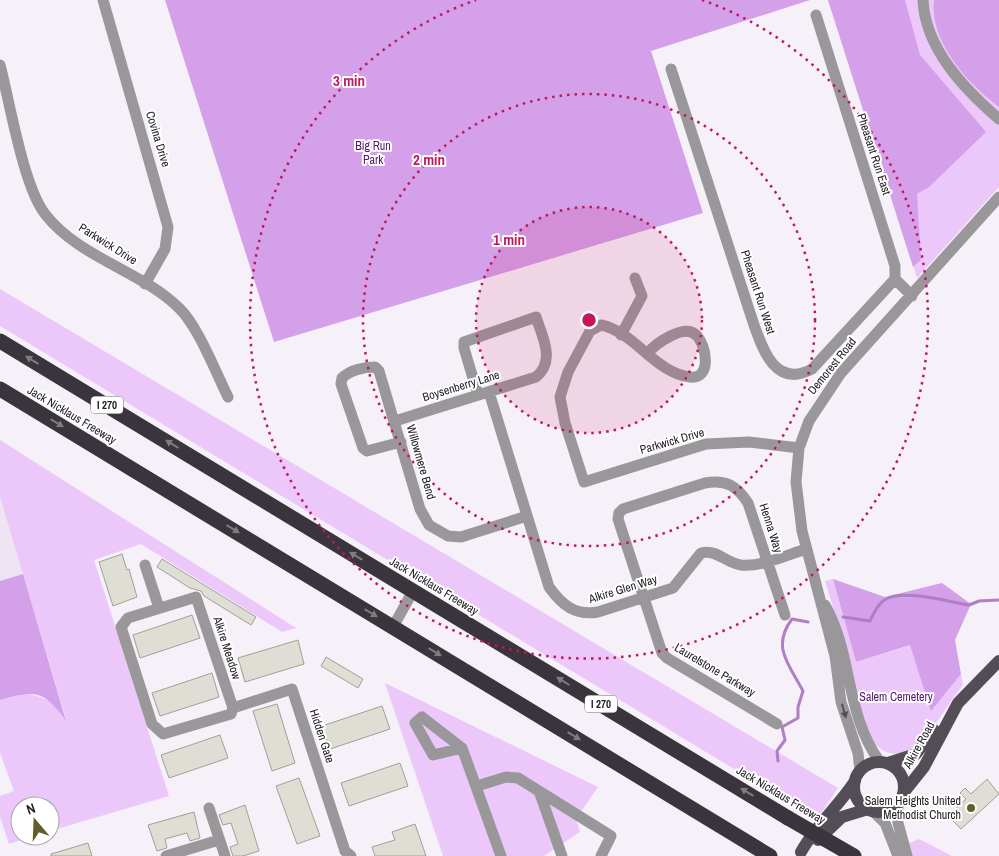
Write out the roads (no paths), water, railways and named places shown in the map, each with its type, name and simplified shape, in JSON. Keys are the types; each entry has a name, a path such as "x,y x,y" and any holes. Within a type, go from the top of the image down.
{"highway":[{"name":"Jack Nicklaus Freeway","path":"0,341 788,818 854,856"},
{"name":"Jack Nicklaus Freeway","path":"0,389 770,856"}],"main road":[{"name":"Alkire Road","path":"884,762 916,754 924,746 943,717 999,661"},
{"name":"Alkire Road","path":"901,798 924,767 954,708"},
{"path":"884,762 901,774 904,783 901,798 888,810 870,810 842,817 799,854 807,841 841,802 857,776 870,764 884,762"},
{"path":"857,776 856,796 870,810"}],"street":[{"name":"Covina Drive","path":"103,0 168,227 164,254 146,284"},
{"path":"923,0 932,40 969,93 999,119"},
{"name":"Pheasant Run East","path":"816,14 895,266 895,279"},
{"name":"Parkwick Drive","path":"0,65 28,176 45,214 76,242 146,284 181,310 191,323 228,397"},
{"name":"Pheasant Run West","path":"671,69 756,331 770,362 789,373 802,374 812,369 895,279"},
{"name":"Demorest Road","path":"857,776 858,753 841,702 835,656 825,625 820,595 806,549 797,498 796,465 799,448 808,421 841,374 999,197"},
{"path":"635,278 642,296 622,335 647,354 670,370 690,377 697,377 706,366 700,340 690,332 668,337 656,343 647,354"},
{"path":"895,279 912,296"},
{"name":"Alkire Glen Way","path":"536,377 542,372 548,353 536,317 464,342 464,348 484,393 527,516 549,587 566,607 587,614 673,588 701,553 712,552 741,565 768,561 806,549"},
{"name":"Parkwick Drive","path":"622,335 601,325 590,332 568,372 560,397 565,423 584,482 706,444 749,442 799,448"},
{"name":"Willowmere Bend","path":"401,442 374,450 367,451 363,448 341,384 342,378 346,374 375,367 379,371 395,421 401,442 420,509 429,525 448,536 461,537 527,516"},
{"name":"Boysenberry Lane","path":"395,421 536,377"},
{"name":"Henna Way","path":"619,513 622,509 718,480 736,489 748,503 785,614"},
{"name":"Laurelstone Parkway","path":"619,513 618,519 662,653 667,658 777,724"},
{"path":"144,565 159,608 128,618 121,627 155,729 163,734 168,734 231,714 233,708"},
{"path":"394,627 413,591"},
{"name":"Demorest Road","path":"820,595 835,623 851,699 860,729 884,762"},
{"name":"Alkire Meadow","path":"159,608 196,597 233,708"},
{"name":"Hidden Gate","path":"233,708 292,689 346,854"},
{"path":"462,748 501,856"},
{"path":"477,786 506,777 518,778 611,836 600,856"},
{"path":"539,791 562,856"},
{"path":"901,798 897,820 907,856"},
{"path":"209,808 225,856"},
{"path":"870,810 885,823 898,856"},
{"path":"166,856 220,840"}],"waterway":[{"path":"843,617 870,621 876,608 886,599 894,596 915,596 969,605 979,601 999,600"},
{"path":"778,761 777,751 785,740 782,727 798,718 798,707 803,691 784,655 783,638 792,619 808,622"}],"place":[{"name":"Salem Heights United Methodist Church","path":"971,808"}],"park label":[{"name":"Big Run Park","path":"373,153"},
{"name":"Salem Cemetery","path":"896,697"}]}
